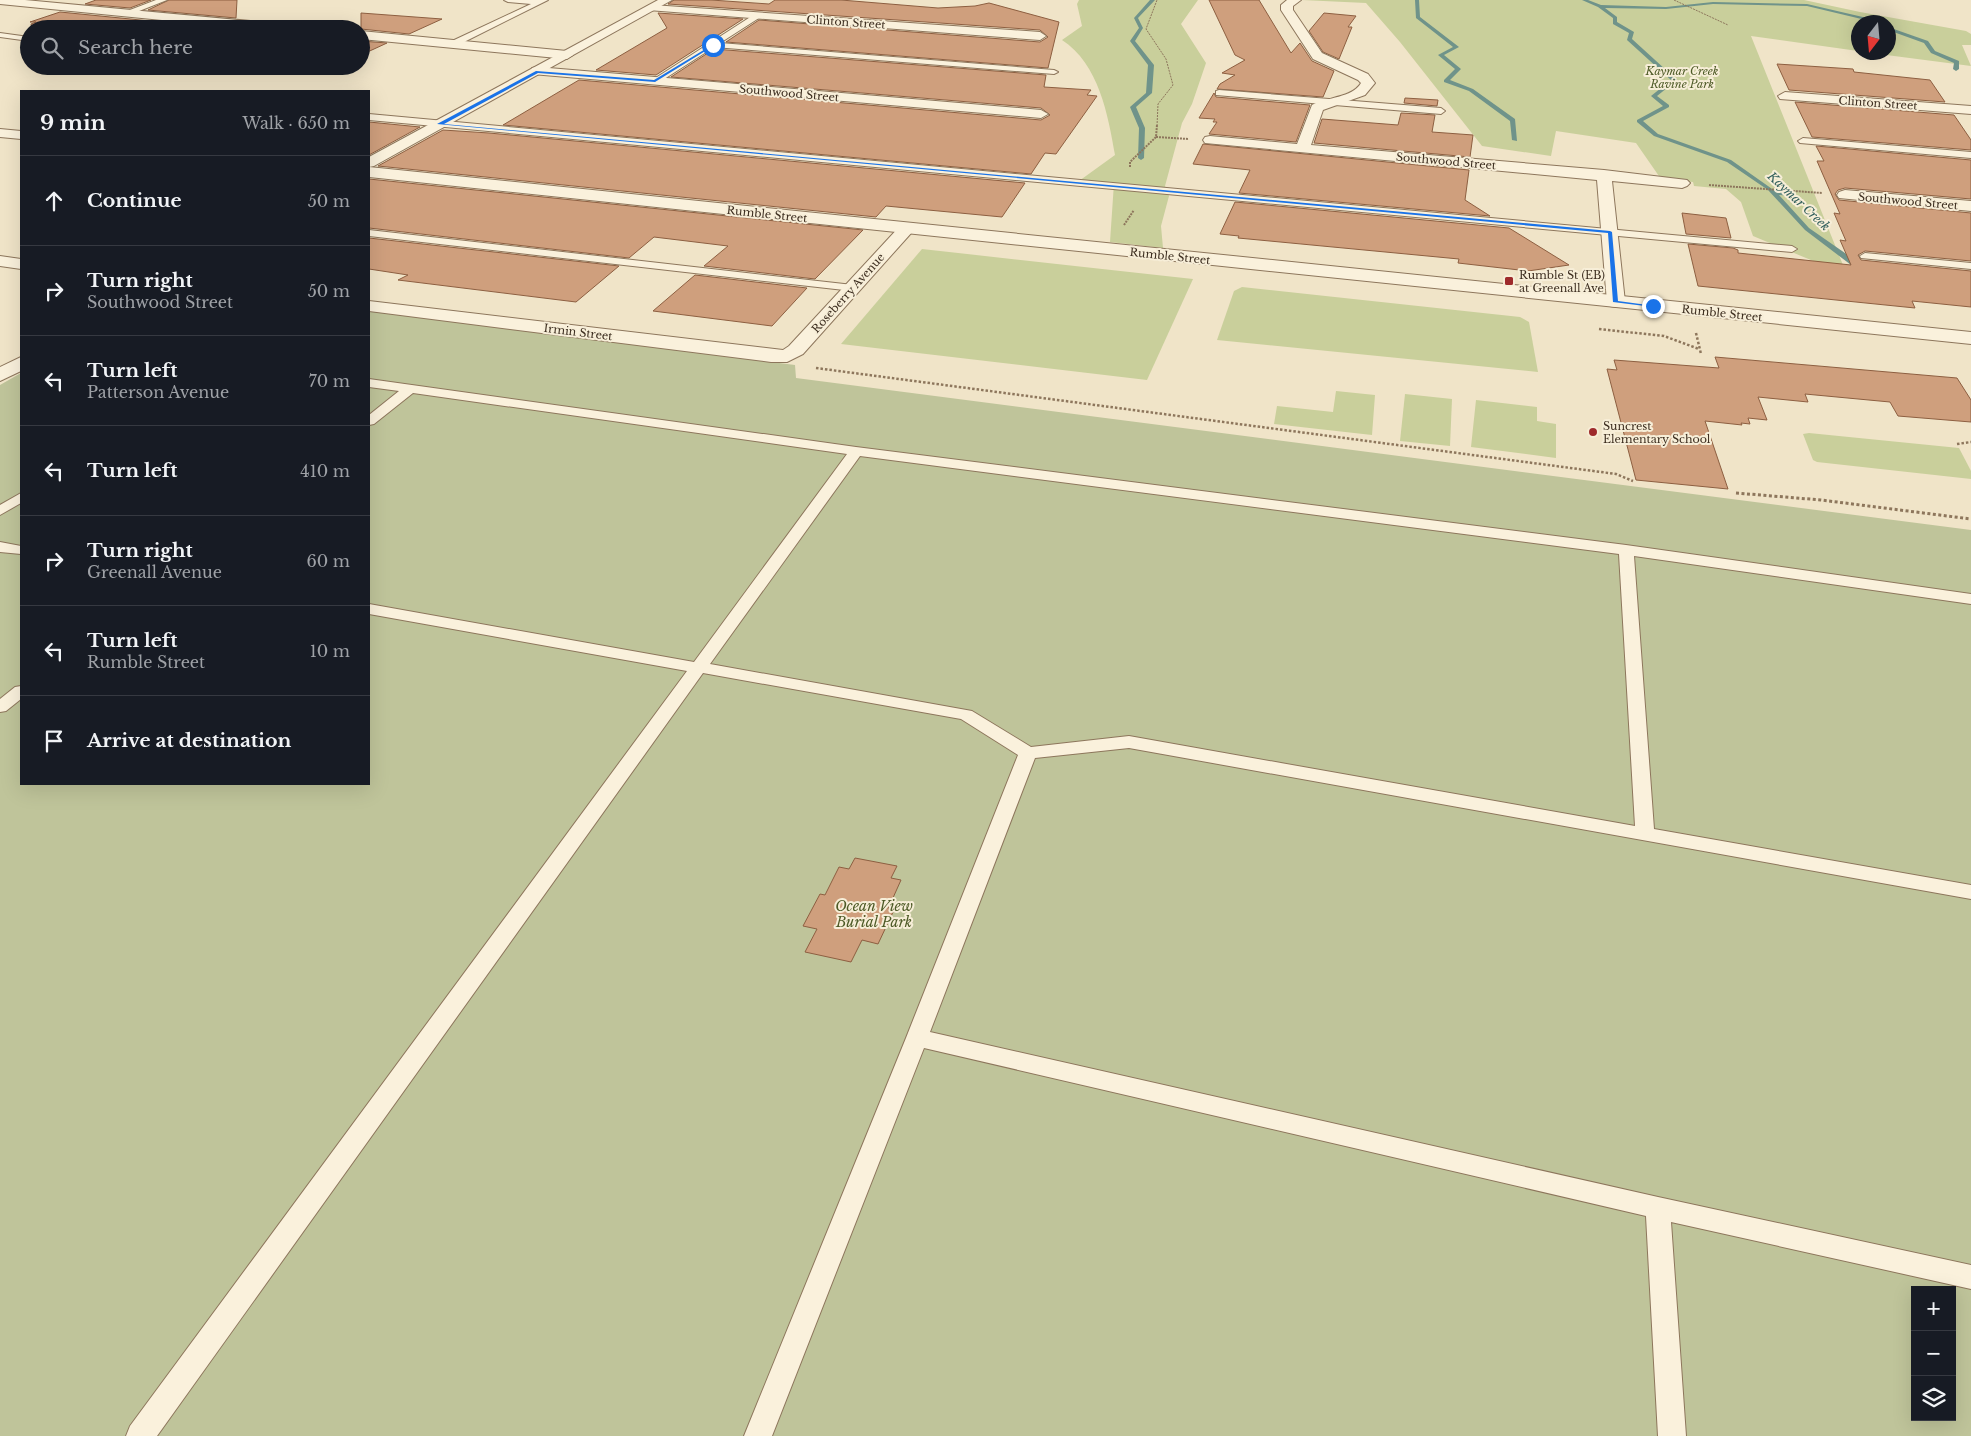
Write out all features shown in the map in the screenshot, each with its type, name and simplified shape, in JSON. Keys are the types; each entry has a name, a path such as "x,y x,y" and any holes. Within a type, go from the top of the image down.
{"street":[{"path":"0,0 199,20"},
{"path":"10,13 51,0"},
{"path":"370,162 666,0"},
{"path":"1295,0 1287,5 1287,10 1313,52 1322,59 1363,78 1368,83 1367,88 1362,92 1328,102 1317,108 1303,148"},
{"name":"Clinton Street","path":"652,8 1040,36"},
{"path":"370,36 567,55"},
{"name":"Southwood Street","path":"537,71 1041,114"},
{"name":"Clinton Street","path":"1785,96 1971,110"},
{"path":"0,132 20,135"},
{"name":"Southwood Street","path":"1210,140 1682,182"},
{"name":"Rumble Street","path":"370,172 1971,338"},
{"path":"1604,175 1616,302"},
{"name":"Southwood Street","path":"1845,195 1971,206"},
{"name":"Roseberry Avenue","path":"787,356 796,350 906,228"},
{"path":"0,261 20,264"},
{"name":"Irmin Street","path":"370,306 761,355 787,356"},
{"path":"0,375 20,364"}],"lane":[{"path":"126,13 163,0"},
{"path":"508,0 542,1"},
{"path":"453,44 542,1"},
{"path":"655,81 758,16"},
{"path":"0,36 20,37"},
{"path":"713,45 1054,72"},
{"path":"1219,93 1441,111"},
{"path":"370,117 1059,183 1150,188 1792,249"},
{"path":"1803,141 1971,155"},
{"path":"370,233 853,288"},
{"path":"1865,256 1971,266"},
{"path":"370,382 856,451 1626,550 1971,599"},
{"path":"370,420 411,388"},
{"path":"140,1436 856,451"},
{"path":"0,511 20,498"},
{"path":"0,547 20,550"},
{"path":"1626,550 1645,835"},
{"path":"370,609 966,715 1028,752 1129,742 1971,892"},
{"path":"0,708 20,692"},
{"path":"758,1436 917,1038 1028,752"},
{"path":"917,1038 1658,1208 1971,1277"},
{"path":"1658,1208 1672,1436"}],"path":[{"path":"1109,250 1150,188 1150,186 1140,180 1139,172 1130,170 1130,162 1156,137 1158,104 1173,85 1172,72 1164,53 1146,29 1146,23 1156,8 1157,0"},
{"path":"1674,0 1728,25"},
{"path":"1156,137 1210,140"},
{"path":"1682,182 1845,195"},
{"path":"1599,329 1664,336 1699,349 1701,354"},
{"path":"787,356 803,366 822,369 1616,474 1633,481"},
{"path":"1957,444 1971,442"},
{"path":"1736,493 1821,500 1971,519"}],"green space":[{"path":"1079,0 1198,0 1181,24 1206,63 1192,104 1182,123 1165,186 1169,196 1161,226 1163,248 1110,242 1114,183 1079,181 1115,155 1105,107 1093,76 1075,50 1062,40 1082,26 1077,4"},
{"name":"Kaymar Creek Ravine Park","path":"1302,0 1804,0 1877,15 1851,15 1851,50 1751,36 1847,275 1753,236 1741,202 1726,189 1694,186 1693,182 1661,179 1636,143 1556,131 1551,156 1482,146 1400,42 1366,3"},
{"name":"Kaymar Creek Ravine Park","path":"1896,18 1966,31 1971,34 1971,45 1962,45 1971,66 1896,56"},
{"path":"922,249 1193,279 1147,380 841,344"},
{"path":"1242,287 1520,317 1529,322 1538,372 1217,340 1234,291"},
{"name":"Ocean View Burial Park","path":"370,311 795,365 796,378 1971,530 1971,1436 0,1436 0,385 20,374 20,785 370,785"},
{"path":"1336,391 1375,395 1372,435 1274,424 1277,406 1333,412"},
{"path":"1405,394 1452,399 1450,446 1400,441"},
{"path":"1476,400 1537,407 1537,421 1556,424 1556,458 1471,447"},
{"path":"1809,433 1959,448 1971,471 1971,479 1817,462 1813,460 1803,434"}],"building":[{"path":"96,0 151,0 130,8 85,4"},
{"path":"169,0 237,0 236,18 148,10"},
{"path":"674,0 711,0 769,4 775,0 841,0 938,8 975,6 989,3 1059,22 1048,68 726,42 759,20 1040,42 1048,37 1040,30 668,4"},
{"path":"1209,0 1259,0 1291,53 1300,43 1312,61 1334,71 1323,97 1217,89 1220,84 1235,75 1222,73 1245,60 1235,55"},
{"path":"60,12 140,20 36,20"},
{"path":"361,13 442,19 409,34 370,30 370,20 361,20"},
{"path":"658,13 743,19 656,75 596,70 667,28"},
{"path":"1324,13 1356,16 1348,27 1352,27 1339,59 1323,52 1309,31"},
{"path":"370,42 387,43 370,51"},
{"path":"714,49 1046,75 1044,87 1091,90 1087,95 1097,96 1056,154 1045,153 1031,174 503,125 579,80 1041,120 1050,115 1041,108 671,77"},
{"path":"1777,64 1853,69 1854,72 1930,80 1945,102 1789,90"},
{"path":"1214,93 1216,97 1310,105 1296,142 1209,134 1217,122 1213,122 1215,119 1199,118"},
{"path":"1405,98 1438,100 1437,106 1404,103"},
{"path":"1795,102 1954,115 1971,140 1971,150 1812,137"},
{"path":"1401,113 1435,115 1432,132 1473,135 1470,157 1314,143 1322,119 1398,125"},
{"path":"370,122 420,127 370,154"},
{"path":"443,130 1025,183 1002,217 886,206 876,217 378,166"},
{"path":"1203,144 1469,170 1465,200 1490,216 1239,193 1250,170 1193,164"},
{"path":"1816,146 1971,160 1971,199 1845,188 1838,190 1835,194 1839,200 1971,213 1971,261 1865,251 1858,255 1861,260 1971,271 1971,307 1912,301 1915,308 1698,286 1688,244 1733,248 1738,250 1738,253 1851,265 1840,240 1846,241 1834,213 1840,214 1817,161 1824,161"},
{"path":"370,179 863,230 815,279 704,266 728,246 654,237 629,258 370,228"},
{"path":"1235,202 1509,228 1569,265 1528,271 1458,263 1459,259 1238,238 1239,236 1220,234"},
{"path":"1682,213 1726,218 1731,238 1686,234"},
{"path":"370,238 619,266 576,302 398,280 408,275 370,269"},
{"path":"695,275 807,288 772,326 653,311"},
{"path":"1715,357 1957,378 1971,400 1971,422 1898,416 1890,402 1805,394 1808,402 1758,397 1767,420 1748,418 1750,424 1741,423 1742,425 1705,421 1728,489 1636,480 1607,369 1617,370 1614,360 1719,368"},
{"path":"855,858 897,866 891,878 901,880 888,909 894,910 878,944 862,940 851,962 805,952 817,929 803,926 820,894 825,895 839,867 849,869"}],"waterway":[{"path":"1141,158 1142,128 1133,107 1149,93 1151,65 1132,41 1141,28 1136,18 1153,0"},
{"path":"1417,0 1418,17 1456,47 1441,55 1458,69 1446,81 1471,90 1513,120 1515,140"},
{"name":"Kaymar Creek","path":"1584,0 1600,6"},
{"path":"1600,6 1666,8 1713,3 1807,5 1851,16"},
{"name":"Kaymar Creek","path":"1600,6 1615,18 1615,23 1632,33 1629,39 1674,80 1654,96 1667,106 1639,121 1656,135 1729,161 1773,192"},
{"path":"1896,31 1926,42 1933,52 1957,62 1956,69"},
{"path":"1773,192 1790,195"},
{"name":"Kaymar Creek","path":"1773,192 1807,229 1862,269"}],"place":[{"name":"Rumble St (EB) at Greenall Ave","path":"1509,281"},
{"name":"Suncrest Elementary School","path":"1593,432"}],"route":[{"path":"713,45 655,81 537,71 440,124 1059,183 1150,188 1610,232 1616,302 1653,306"}]}
